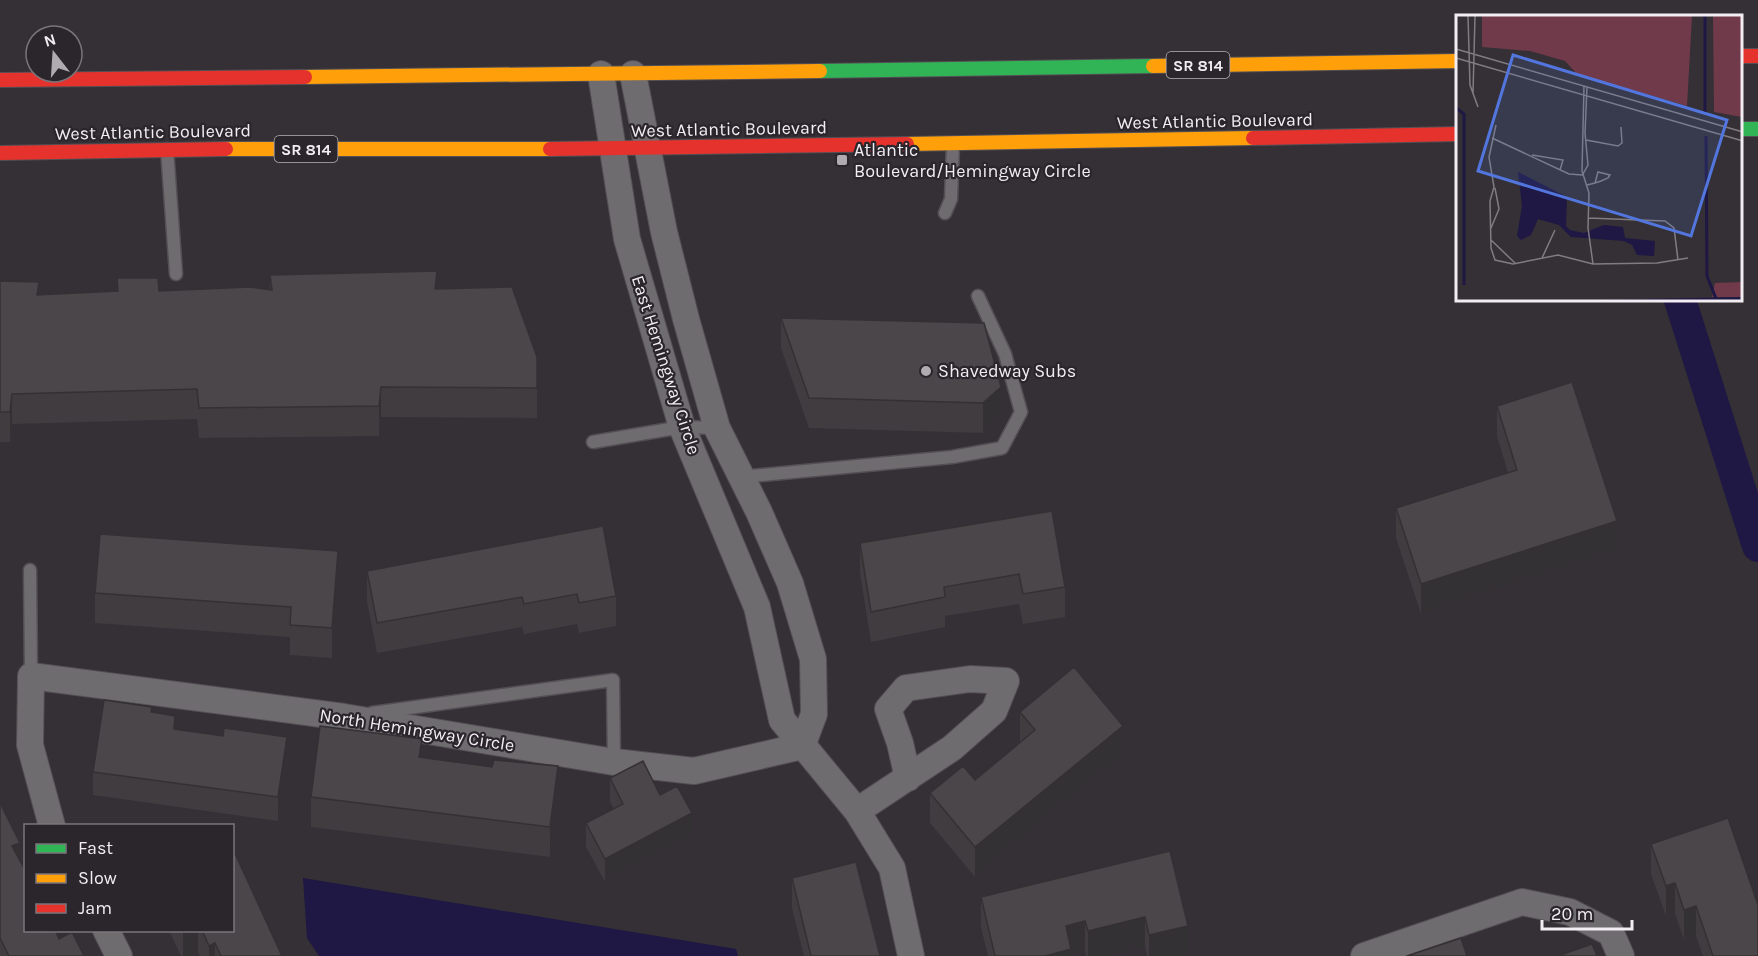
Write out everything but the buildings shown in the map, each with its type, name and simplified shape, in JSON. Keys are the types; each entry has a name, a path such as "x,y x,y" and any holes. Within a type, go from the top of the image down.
{"main road":[{"name":"SR 814","path":"0,80 633,74 1456,61"},
{"name":"West Atlantic Boulevard","path":"0,153 166,149 613,149 1456,134"}],"street":[{"name":"East Hemingway Circle","path":"601,74 627,239 682,427 757,607 782,720 857,812 892,868 911,956"},
{"name":"East Hemingway Circle","path":"633,74 684,313 717,428 790,582 813,659 814,714 802,746"},
{"name":"North Hemingway Circle","path":"31,676 344,717 614,762 694,771 802,746"},
{"path":"31,676 30,745 52,824"},
{"path":"857,812 908,778 952,748 994,711 1006,681 970,679 906,688 888,709 900,743 908,778"},
{"path":"1364,956 1522,902 1570,912 1611,933 1621,956"},
{"path":"107,932 119,956"}],"lane":[{"path":"945,213 951,199 952,143"},
{"path":"166,149 176,274"},
{"path":"741,477 952,457 1002,448 1021,412 1005,354 978,296"},
{"path":"593,442 682,427 717,428"},
{"path":"30,570 31,676"},
{"path":"344,717 613,680 614,762"}],"shaded area":[{"path":"303,878 736,949 738,956 319,956 307,938"}],"waterway":[{"path":"1681,302 1758,546"}],"traffic: fast":[{"path":"820,71 1153,66"},
{"path":"1743,129 1758,129"}],"traffic: slow":[{"path":"1153,66 1456,61"},
{"path":"305,77 820,71"},
{"path":"907,144 1253,138"},
{"path":"226,149 550,149"}],"traffic: jam":[{"path":"1743,56 1758,56"},
{"path":"0,80 305,77"},
{"path":"1253,138 1456,134"},
{"path":"550,149 907,144"},
{"path":"0,153 226,149"}],"place":[{"name":"Atlantic Boulevard/Hemingway Circle","path":"842,160"},
{"name":"Shavedway Subs","path":"926,371"}]}
